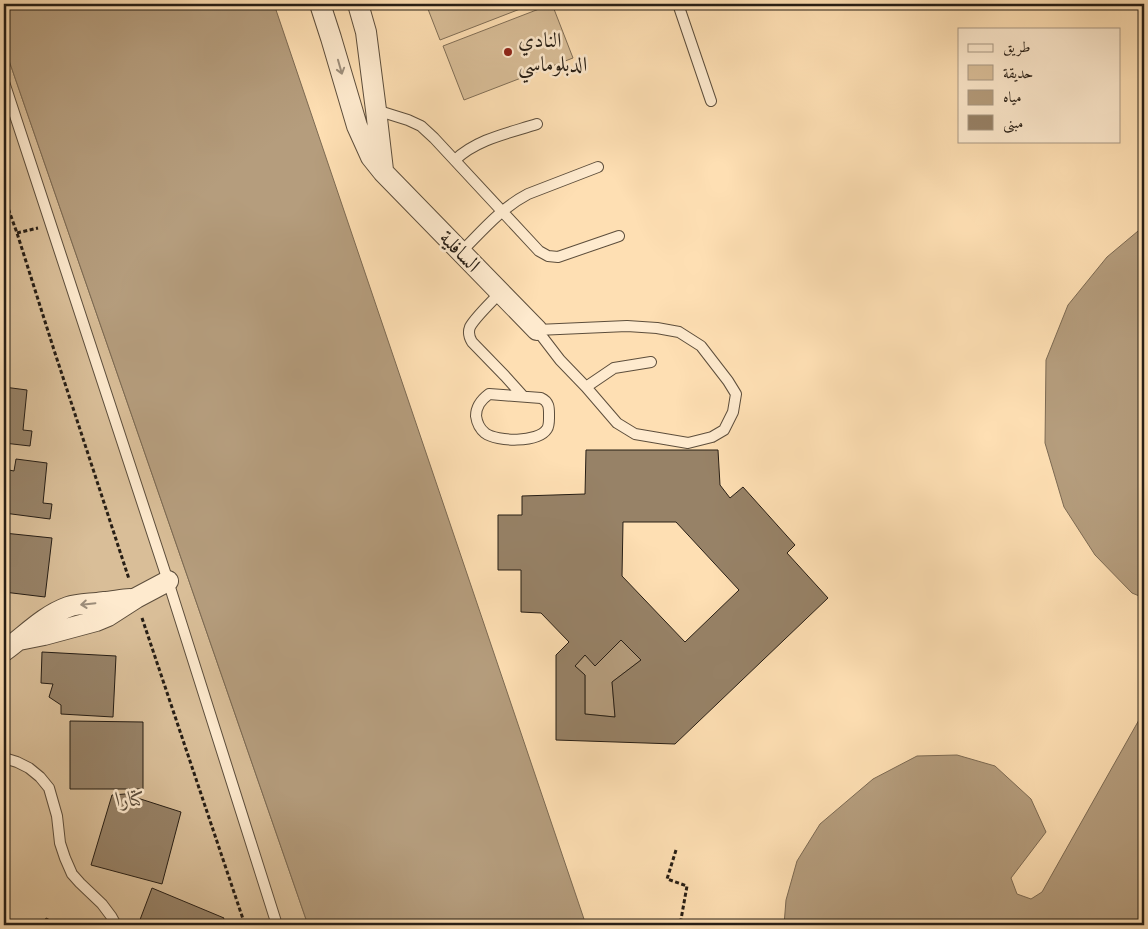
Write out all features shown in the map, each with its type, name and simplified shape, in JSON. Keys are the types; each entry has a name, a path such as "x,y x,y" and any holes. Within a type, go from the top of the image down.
{"street":[{"name":"السافلية","path":"320,4 357,126 371,157 383,172 537,330"},
{"path":"358,4 366,32 383,172"},
{"path":"331,38 349,41 366,32"},
{"path":"11,645 33,627 68,607 86,603 136,598 168,581"}],"lane":[{"path":"678,4 711,101"},
{"path":"4,82 168,581 277,925"},
{"path":"376,110 421,126 539,251 548,256 558,257 619,236"},
{"path":"455,160 480,143 538,124"},
{"path":"461,252 502,211 517,200 598,167"},
{"path":"500,293 472,323 469,333 470,338 523,396 546,400 549,405 549,423 547,429 537,437 519,440 503,439 484,432 477,422 476,411 483,399 489,394 523,396"},
{"path":"626,326 679,332 701,346 728,381 736,394 733,412 724,430 712,437 688,443 635,434 617,423 560,360 537,330 626,326"},
{"path":"586,387 614,368 651,362"},
{"path":"4,758 29,768 49,788 57,816 60,843 72,874 102,904 116,925"}],"path":[{"path":"4,197 246,925"},
{"path":"676,850 667,879 687,886 680,925"}],"green space":[{"path":"426,4 533,4 440,40"},
{"name":"النادي الدبلوماسي","path":"552,4 573,58 464,100 443,46"},
{"name":"كتارا","path":"4,46 308,925 4,925"}],"water":[{"path":"4,4 274,4 586,925 308,925 4,46"},
{"path":"1144,226 1144,598 1132,593 1095,555 1064,507 1045,443 1046,360 1068,305 1107,257"},
{"path":"621,640 641,660 612,682 615,717 585,714 585,675 575,666 585,655 596,665"},
{"path":"1144,711 1144,925 784,925 786,900 797,861 820,824 873,779 917,756 957,755 995,766 1031,799 1046,832 1011,878 1017,894 1031,899 1042,892"}],"building":[{"path":"4,387 27,390 23,430 32,431 30,446 4,443"},
{"path":"586,450 718,450 720,485 730,498 743,487 795,545 787,553 828,598 675,744 556,740 556,655 569,642 541,613 521,612 521,570 498,570 498,515 522,515 522,496 585,494","holes":["623,522 676,522 739,590 685,642 622,576","621,640 641,660 612,682 615,717 585,714 585,675 575,666 585,655 595,666"]},
{"path":"16,459 47,463 43,503 52,504 50,519 4,513 4,469 14,471"},
{"path":"4,533 52,538 45,597 4,592"},
{"path":"42,652 116,656 113,717 61,714 61,705 49,697 53,684 41,683"},
{"path":"70,721 143,722 143,789 70,789"},
{"path":"125,794 181,812 162,884 91,865 112,795"},
{"path":"152,888 224,918 221,925 138,925"},
{"path":"46,918 61,925 43,925"}],"place":[{"name":"النادي الدبلوماسي","path":"508,52"}]}
